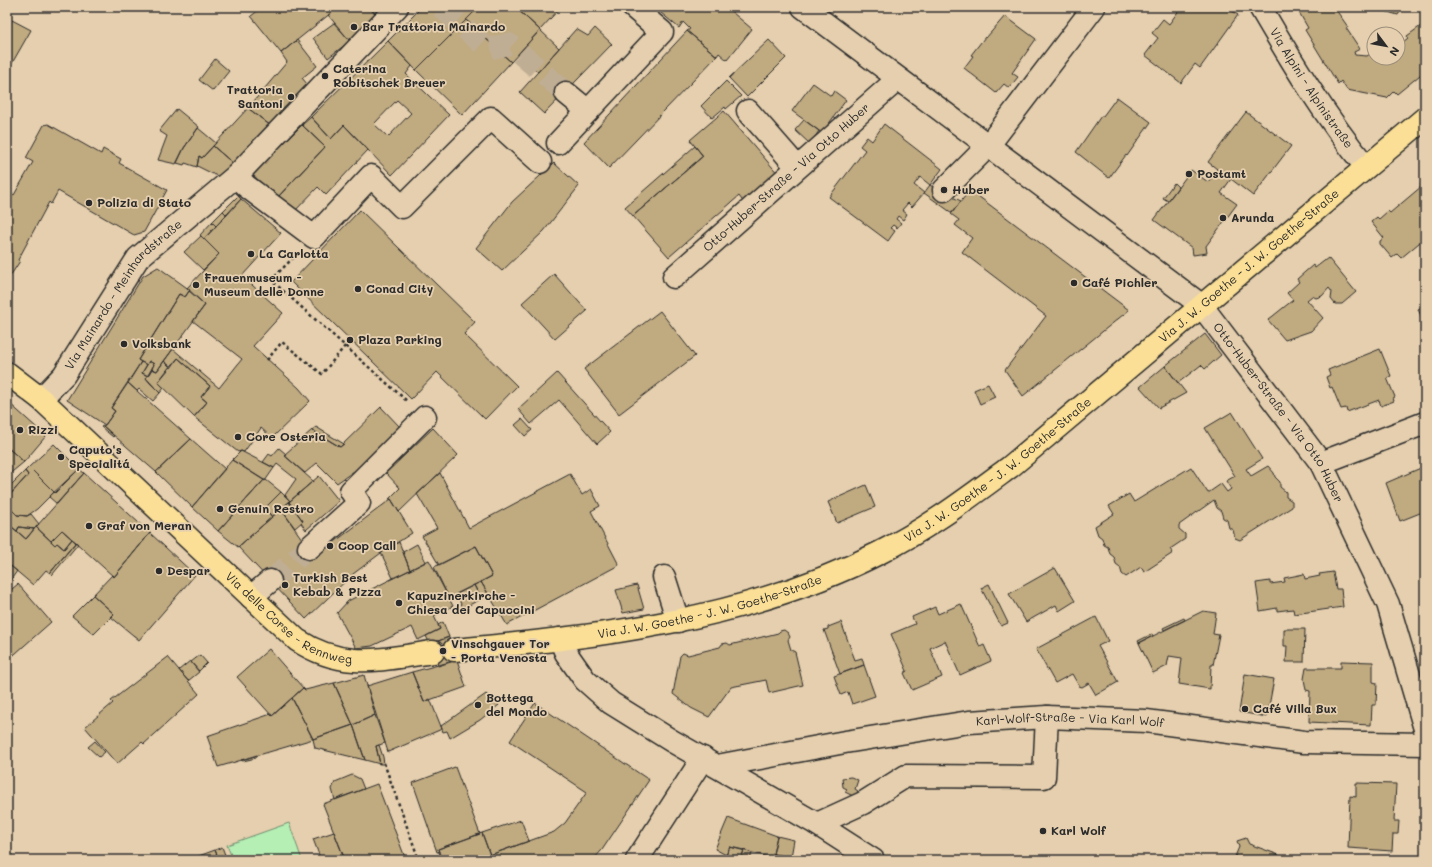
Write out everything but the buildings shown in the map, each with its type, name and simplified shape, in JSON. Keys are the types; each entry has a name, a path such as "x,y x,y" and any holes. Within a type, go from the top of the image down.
{"main road":[{"name":"Via J. W. Goethe - J. W. Goethe-Straße","path":"560,639 627,630 678,621 775,596 812,583 879,553 915,533 955,507 1010,467 1425,118"},
{"name":"Via delle Corse - Rennweg","path":"7,374 41,399 297,640 312,650 330,657 348,661 366,661 443,651 560,639"}],"street":[{"name":"Via Mainardo - Meinhardstraße","path":"41,399 64,375 138,258 236,176 397,7"},
{"path":"558,143 662,32 634,7"},
{"name":"Otto-Huber-Straße - Via Otto Huber","path":"803,7 1201,305 1321,463 1388,604 1425,728"},
{"path":"944,190 988,146 1094,7"},
{"name":"Via Alpini - Alpinistraße","path":"1260,7 1288,55 1353,151 1366,167"},
{"name":"Otto-Huber-Straße - Via Otto Huber","path":"674,277 898,79"},
{"path":"566,93 588,111"},
{"path":"748,111 797,167"},
{"path":"236,176 246,186 314,237 371,176 402,207 491,118 540,162"},
{"path":"309,548 359,503 351,491 425,417"},
{"path":"1321,463 1425,423"},
{"path":"664,577 678,621"},
{"path":"251,597 270,580"},
{"path":"560,639 574,667 599,694 710,762 817,824 873,860"},
{"path":"817,824 863,802 906,776 1044,777 1047,717"},
{"name":"Karl-Wolf-Straße - Via Karl Wolf","path":"710,762 969,722 1047,717 1146,721 1304,742 1425,744"},
{"path":"637,860 710,762"}],"path":[{"path":"314,237 271,280 425,417"},
{"path":"267,360 282,342 322,374 350,340"},
{"path":"384,763 419,860"}],"green space":[{"path":"289,823 302,860 233,860 227,845"}],"tunnel":[{"path":"441,7 488,49 509,44 566,93"},
{"path":"270,581 309,548"}],"place":[{"name":"Bar Trattoria Mainardo","path":"354,27"},
{"name":"Caterina Robitschek Breuer","path":"325,76"},
{"name":"Trattoria Santoni","path":"291,97"},
{"name":"Postamt","path":"1189,174"},
{"name":"Huber","path":"944,190"},
{"name":"Polizia di Stato","path":"89,203"},
{"name":"Arunda","path":"1223,218"},
{"name":"La Carlotta","path":"251,254"},
{"name":"Café Pichler","path":"1074,283"},
{"name":"Frauenmuseum - Museum delle Donne","path":"196,285"},
{"name":"Conad City","path":"358,289"},
{"name":"Plaza Parking","path":"350,340"},
{"name":"Volksbank","path":"124,344"},
{"name":"Rizzi","path":"20,430"},
{"name":"Core Osteria","path":"238,437"},
{"name":"Caputo‘s Specialitá","path":"61,457"},
{"name":"Genuin Restro","path":"220,509"},
{"name":"Graf von Meran","path":"89,526"},
{"name":"Coop Call","path":"330,546"},
{"name":"Despar","path":"159,571"},
{"name":"Turkish Best Kebab & Pizza","path":"285,585"},
{"name":"Kapuzinerkirche - Chiesa dei Capuccini","path":"399,603"},
{"name":"Vinschgauer Tor - Porta Venosta","path":"443,651"},
{"name":"Bottega del Mondo","path":"478,705"},
{"name":"Café Villa Bux","path":"1245,709"},
{"name":"Karl Wolf","path":"1043,831"}]}
